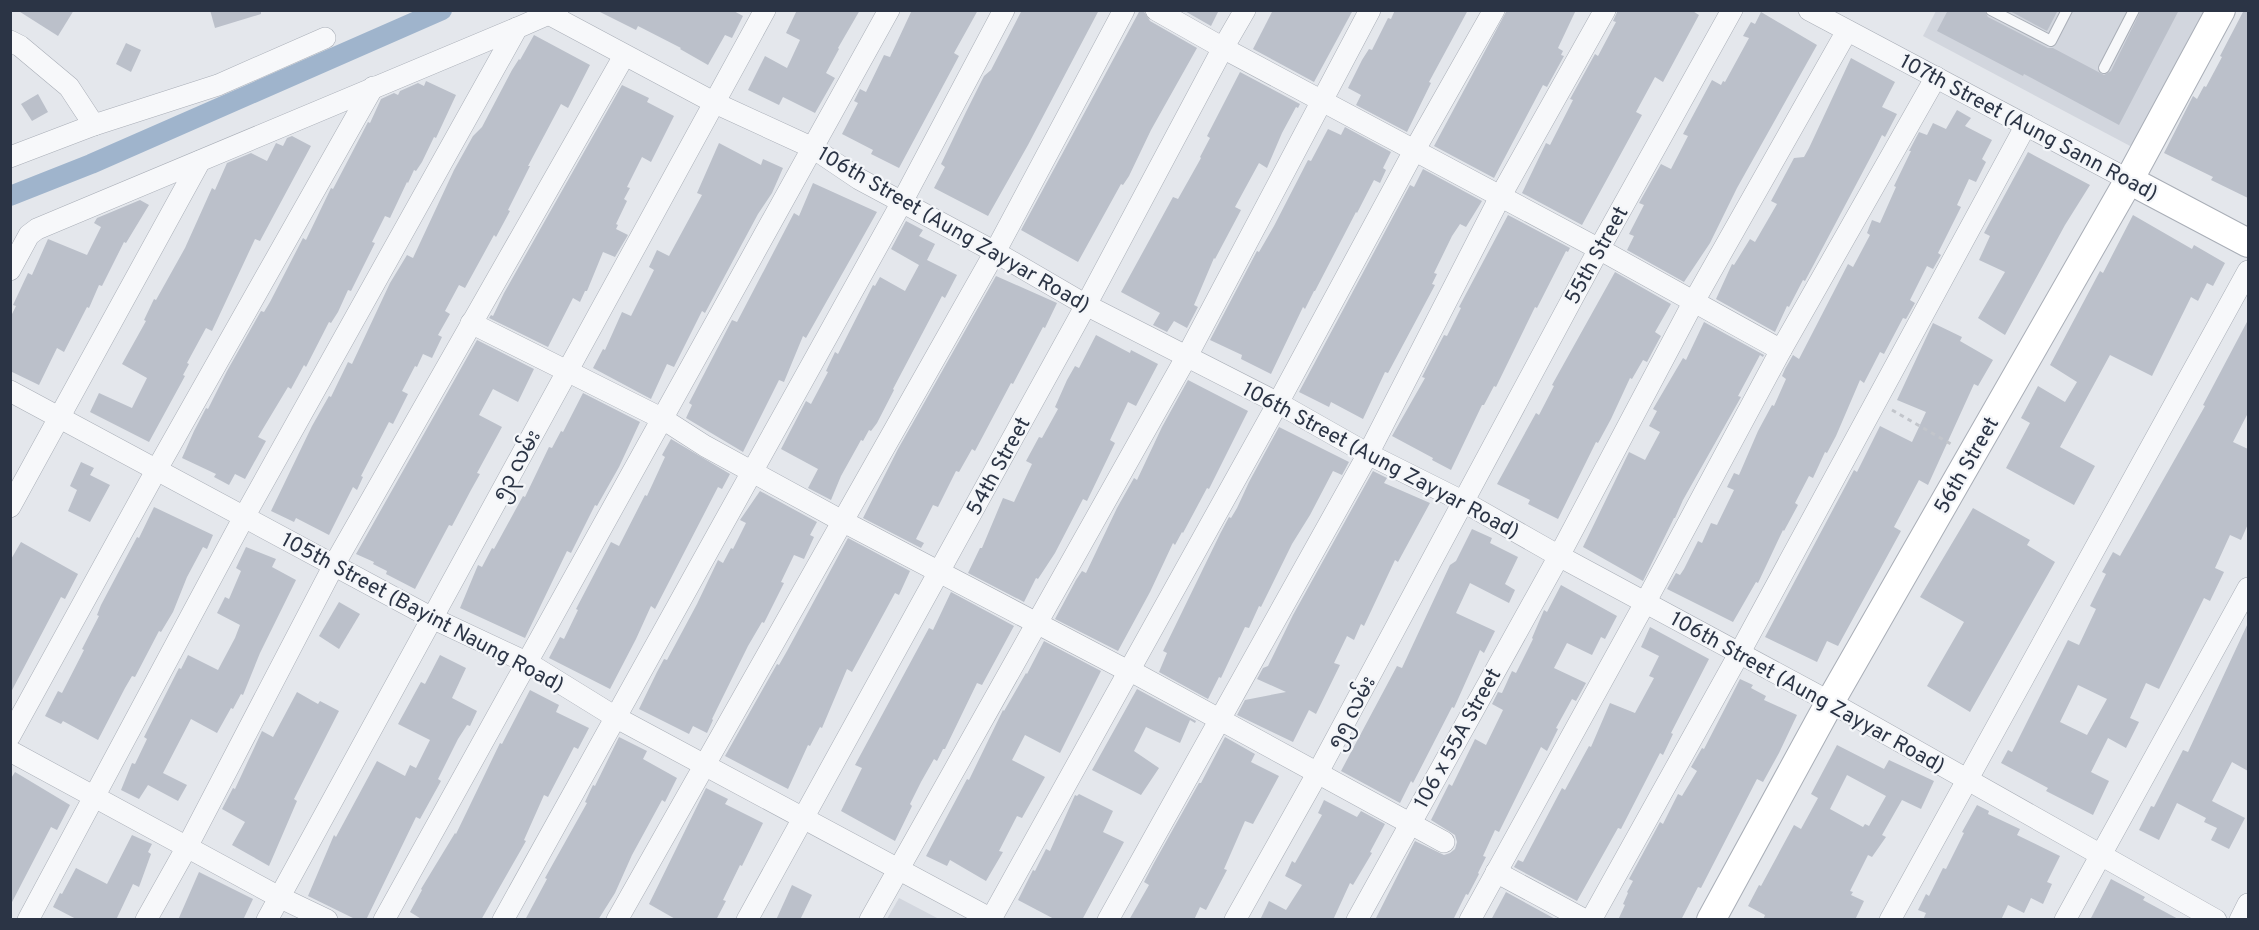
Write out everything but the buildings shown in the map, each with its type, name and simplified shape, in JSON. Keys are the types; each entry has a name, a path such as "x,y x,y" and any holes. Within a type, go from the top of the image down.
{"street":[{"name":"၅၃ လမ်း","path":"267,920 765,10"},
{"path":"384,920 889,10"},
{"path":"503,920 902,202 1004,10"},
{"path":"617,920 995,252 1124,10"},
{"path":"1156,10 1222,48 1599,249 1781,350"},
{"name":"54th Street","path":"747,920 1086,305 1222,48 1245,10"},
{"path":"870,920 1187,356 1370,10"},
{"path":"992,919 1278,403 1414,151 1494,10"},
{"path":"1108,920 1368,454 1500,197 1605,10"},
{"name":"55th Street","path":"1464,502 1599,249 1732,10"},
{"name":"107th Street (Aung Sann Road)","path":"1809,10 2248,243"},
{"name":"56th Street","path":"1711,920 1830,702 2129,180 2221,10"},
{"name":"106th Street (Aung Zayyar Road)","path":"549,12 624,56 715,103 813,148 859,179 995,252 1086,305 1278,403 1368,454 1464,502 1645,603 1830,702 2216,920"},
{"path":"10,270 29,235 37,229 373,87 433,64 549,12"},
{"path":"28,920 244,517 517,28"},
{"name":"106 x 55A Street","path":"1357,920 1559,556 1693,303 1847,31"},
{"path":"10,157 94,124 218,85 325,38"},
{"path":"10,41 20,46 69,87 94,124"},
{"path":"146,920 187,847 334,565 624,56"},
{"path":"1470,920 1781,350 1936,77"},
{"path":"10,736 157,469 373,87"},
{"path":"1591,920 1739,654 2026,125"},
{"path":"10,507 200,160"},
{"path":"1890,920 2248,271"},
{"path":"471,323 663,419 705,446 844,522 1221,718 1317,774 1444,842"},
{"name":"105th Street (Bayint Naung Road)","path":"10,391 432,618 528,663 617,718 992,919"},
{"name":"၅၅ လမ်း","path":"1235,920 1464,502"},
{"path":"2065,920 2248,588"},
{"path":"10,751 279,897 327,920"},
{"path":"1497,872 1585,920"},
{"path":"2240,920 2248,904"}],"lane":[{"path":"1991,10 2051,41 2067,10"},
{"path":"2104,68 2134,10"}],"path":[{"path":"1876,401 1971,456"}],"shaded area":[{"path":"1936,11 2205,11 2132,147 1923,36"},
{"path":"899,898 939,919 887,919"}],"waterway":[{"path":"10,196 91,164 442,10"}]}
